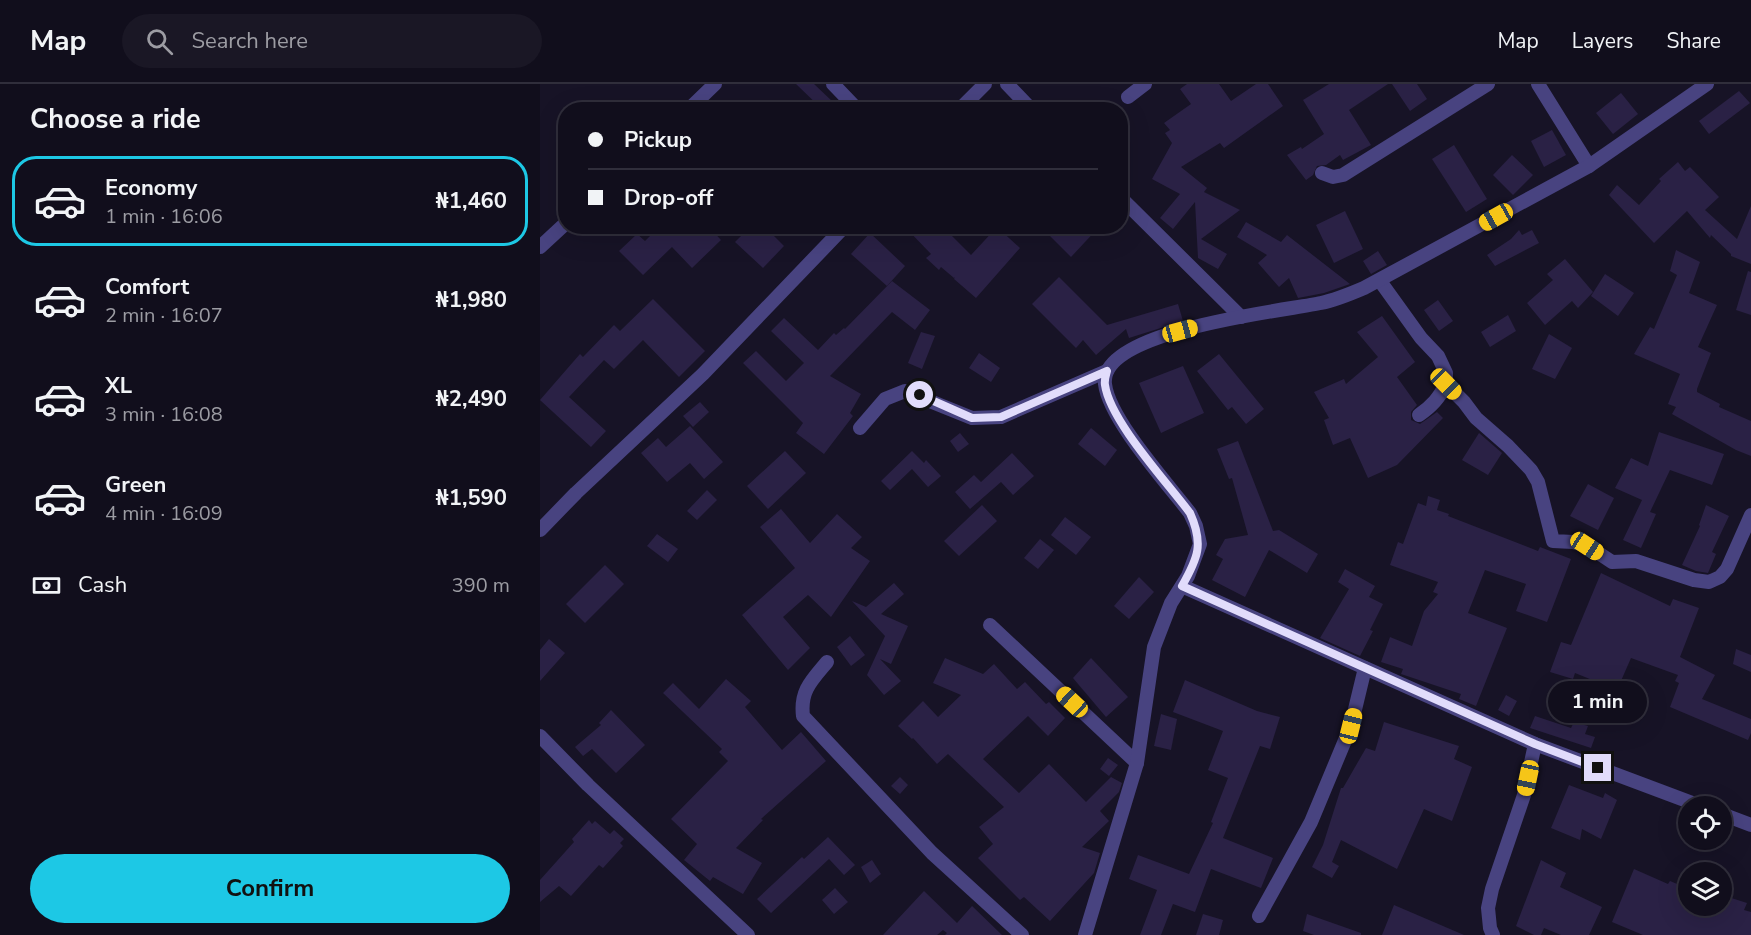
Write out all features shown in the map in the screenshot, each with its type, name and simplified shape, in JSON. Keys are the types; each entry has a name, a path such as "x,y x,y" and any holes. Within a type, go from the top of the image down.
{"street":[{"path":"696,102 715,84"},
{"path":"833,84 850,102"},
{"path":"967,102 985,84"},
{"path":"1007,84 1024,102"},
{"path":"1128,96 1144,84"},
{"path":"1322,173 1333,177 1342,175 1488,84"},
{"path":"1538,84 1589,166"},
{"path":"1085,935 1137,763 1154,647 1171,603 1182,586 1200,544 1190,513 1122,425 1109,399 1105,383 1107,371 1113,362 1130,350 1161,336 1218,321 1324,303 1380,281 1589,166 1707,84"},
{"path":"1128,205 1241,317"},
{"path":"540,247 558,231"},
{"path":"540,530 576,493 703,374 837,234"},
{"path":"1380,281 1421,338 1438,356 1446,373 1446,384 1440,397 1419,415"},
{"path":"860,428 885,399 905,391 972,418 1001,417 1107,371"},
{"path":"1446,384 1476,418 1531,470 1538,482 1553,541 1574,542 1587,546 1612,562 1636,561 1694,580 1709,582 1720,577 1727,569 1751,515"},
{"path":"1182,586 1535,744 1678,798"},
{"path":"990,625 1137,763"},
{"path":"826,662 810,683 801,702 803,716 933,853 1022,935"},
{"path":"1259,916 1311,822 1351,726 1365,668"},
{"path":"540,736 588,785 748,935"},
{"path":"1493,935 1488,908 1492,889 1524,795 1535,744"},
{"path":"1732,818 1751,825"}],"building":[{"path":"796,84 814,84 833,102 815,102"},
{"path":"1187,84 1219,84 1231,101 1256,84 1268,84 1283,106 1224,148 1220,143 1181,167 1207,188 1204,192 1240,210 1201,239 1227,254 1218,269 1198,258 1195,202 1173,229 1160,218 1180,194 1152,179 1172,143 1165,133 1170,130 1164,123 1191,104 1180,89"},
{"path":"1329,84 1388,84 1349,110 1371,145 1343,160 1340,155 1326,165 1317,166 1313,175 1306,180 1287,155 1301,147 1302,149 1324,134 1303,100"},
{"path":"1392,84 1417,84 1427,99 1410,111"},
{"path":"1739,91 1750,103 1709,134 1699,121"},
{"path":"1621,93 1638,114 1613,134 1596,113"},
{"path":"1552,130 1566,155 1544,167 1531,141"},
{"path":"1454,145 1487,199 1466,212 1432,159"},
{"path":"1512,155 1533,175 1513,195 1493,175"},
{"path":"1678,162 1685,171 1690,167 1719,197 1705,210 1737,239 1751,206 1751,264 1731,256 1711,235 1710,238 1688,210 1654,243 1609,195 1617,185 1639,205 1661,181 1659,179"},
{"path":"1345,211 1363,249 1334,263 1316,225"},
{"path":"1246,222 1281,242 1287,235 1350,284 1324,293 1298,298 1289,278 1279,287 1258,263 1267,255 1237,237"},
{"path":"1519,230 1522,235 1532,230 1539,243 1495,266 1487,255 1511,239"},
{"path":"637,234 645,241 652,234 715,234 721,240 692,268 672,247 643,275 619,251"},
{"path":"743,234 772,234 784,246 763,268 735,242"},
{"path":"871,234 905,266 887,286 851,254"},
{"path":"912,234 946,234 948,236 950,234 971,255 990,234 1005,234 1020,248 976,298 954,279 955,277 941,267 939,270 926,258 931,254"},
{"path":"1048,234 1093,234 1071,257"},
{"path":"1676,250 1700,262 1689,293 1717,305 1698,347 1711,353 1697,392 1720,404 1719,407 1751,421 1751,456 1672,414 1676,407 1668,404 1680,374 1634,354 1650,327 1654,329 1677,275 1670,271"},
{"path":"1378,251 1387,265 1371,274 1363,261"},
{"path":"1565,259 1593,292 1578,308 1572,301 1545,325 1527,303 1553,280 1547,274"},
{"path":"1748,271 1751,272 1751,315 1736,310"},
{"path":"1605,274 1634,293 1618,316 1591,296"},
{"path":"1059,277 1107,325 1178,304 1183,321 1129,338 1126,329 1096,355 1083,340 1076,348 1032,304"},
{"path":"892,281 930,310 915,330 892,312 830,376 861,394 850,413 853,416 824,454 796,433 803,423 743,363 756,351 786,381 804,363 771,331 784,318 818,350 834,333 836,335 845,329"},
{"path":"653,299 705,351 679,377 643,340 614,369 604,360 569,397 606,431 591,447 540,400 580,354 583,357 614,325 620,331"},
{"path":"1438,300 1453,321 1439,331 1424,310"},
{"path":"1508,315 1516,331 1490,347 1481,332"},
{"path":"1382,316 1415,362 1397,377 1417,405 1411,412 1411,420 1420,424 1437,412 1443,418 1397,465 1368,478 1350,438 1333,445 1324,420 1329,418 1314,392 1344,379 1346,384 1378,357 1357,332"},
{"path":"921,332 935,336 922,369 908,363"},
{"path":"1549,334 1572,348 1555,379 1532,369"},
{"path":"979,353 1000,368 991,382 969,368"},
{"path":"1219,354 1264,409 1246,424 1232,407 1228,410 1197,371"},
{"path":"1183,366 1204,413 1161,433 1139,383"},
{"path":"700,402 709,412 693,427 683,416"},
{"path":"690,426 723,462 704,479 690,463 667,482 641,453 658,438 666,447"},
{"path":"1091,428 1117,450 1105,466 1078,444"},
{"path":"1659,432 1724,454 1712,485 1670,470 1650,512 1656,514 1641,548 1623,540 1642,500 1615,488 1631,458 1648,466"},
{"path":"960,433 969,444 958,452 950,441"},
{"path":"1479,433 1502,453 1488,475 1462,460"},
{"path":"1238,441 1273,531 1279,530 1318,554 1307,573 1269,550 1245,597 1212,580 1223,559 1216,555 1225,539 1248,535 1232,478 1229,479 1217,449"},
{"path":"785,451 806,473 768,509 747,486"},
{"path":"912,451 924,463 926,460 941,476 928,487 912,469 890,490 881,481"},
{"path":"1012,453 1034,476 1013,495 1001,482 970,509 955,492 974,475 981,482"},
{"path":"1588,484 1614,498 1598,530 1570,516"},
{"path":"707,490 717,500 697,520 687,511"},
{"path":"1428,496 1440,500 1437,510 1449,514 1448,516 1538,551 1540,547 1571,559 1547,622 1516,611 1526,584 1485,570 1468,613 1507,628 1476,706 1459,699 1461,694 1401,674 1403,669 1381,662 1390,637 1412,646 1424,611 1438,594 1433,592 1438,582 1390,565 1398,542 1403,544 1418,503 1426,506"},
{"path":"982,505 997,521 959,556 944,541"},
{"path":"1706,505 1729,516 1712,552 1716,554 1708,573 1682,565 1700,526"},
{"path":"781,509 810,543 837,514 862,537 851,548 870,561 831,617 808,595 783,617 810,648 788,670 742,615 795,568 760,527"},
{"path":"1065,517 1091,537 1076,555 1051,535"},
{"path":"657,534 678,549 668,562 647,546"},
{"path":"1040,539 1054,550 1038,569 1024,558"},
{"path":"605,565 624,584 585,623 566,604"},
{"path":"1345,569 1375,586 1369,597 1383,604 1360,656 1320,638 1349,589 1338,582"},
{"path":"1601,573 1670,606 1673,599 1699,608 1680,657 1715,675 1702,699 1751,719 1751,733 1748,740 1670,707 1679,683 1675,681 1678,675 1631,658 1617,690 1575,673 1573,679 1550,672 1561,642 1571,645"},
{"path":"1139,577 1154,592 1129,619 1114,606"},
{"path":"894,583 904,594 881,614 908,626 891,664 880,659 901,681 884,695 867,675 885,636 852,601 866,607"},
{"path":"850,636 865,655 851,666 837,647"},
{"path":"549,639 565,653 540,681 540,650"},
{"path":"1736,649 1751,655 1751,672 1733,664"},
{"path":"945,658 983,674 994,664 1017,689 1025,682 1046,704 1049,702 1065,718 1048,736 1028,716 983,759 1019,793 1049,764 1086,802 1111,777 1122,783 1119,792 1100,811 1109,821 1082,847 1100,853 1094,873 1050,921 1024,897 1020,900 978,858 993,844 979,827 1004,807 948,754 937,764 913,738 898,726 923,701 938,717 961,695 933,683"},
{"path":"1091,658 1128,697 1106,717 1073,678"},
{"path":"726,679 751,701 745,707 782,750 801,732 826,761 761,819 763,820 736,848 762,863 743,894 713,877 710,881 684,860 697,844 671,819 728,761 719,752 722,749 663,693 673,683 699,709"},
{"path":"1185,680 1257,711 1280,717 1270,749 1260,746 1223,838 1273,858 1261,888 1211,869 1195,912 1173,904 1161,935 1140,935 1157,890 1129,879 1138,855 1189,874 1213,823 1211,822 1228,778 1208,770 1223,731 1173,712"},
{"path":"1506,695 1517,701 1509,716 1498,710"},
{"path":"611,710 645,745 616,773 592,749 583,756 575,747 601,725 599,723"},
{"path":"1161,714 1177,719 1171,750 1154,746"},
{"path":"1535,716 1571,728 1574,722 1588,726 1585,734 1595,737 1591,748 1530,728"},
{"path":"1384,722 1459,746 1454,759 1472,767 1452,821 1424,809 1397,869 1341,840 1332,862 1339,866 1332,878 1312,867 1323,845 1341,788 1366,748 1375,751"},
{"path":"1108,758 1118,765 1109,776 1100,769"},
{"path":"900,777 908,785 900,794 891,786"},
{"path":"1569,785 1603,798 1605,793 1617,800 1601,839 1582,829 1580,840 1551,828"},
{"path":"589,820 592,824 595,821 610,834 614,830 624,839 620,843 623,846 603,868 599,865 571,896 559,886 540,902 540,880 574,842 572,839"},
{"path":"828,837 855,865 844,875 829,859 771,913 757,899 802,857 804,859"},
{"path":"872,860 881,874 870,883 861,867"},
{"path":"1541,860 1566,873 1560,887 1602,907 1589,935 1561,935 1544,928 1541,935 1534,935 1516,926"},
{"path":"1634,869 1668,884 1670,881 1678,884 1678,916 1732,916 1732,898 1747,903 1744,910 1751,912 1751,935 1643,935 1612,922"},
{"path":"835,888 848,902 834,914 822,900"},
{"path":"924,891 957,923 972,906 1002,935 945,935 947,933 943,930 937,935 883,935"},
{"path":"1394,905 1464,935 1382,935"},
{"path":"1203,914 1223,920 1219,935 1196,935"},
{"path":"1307,914 1361,933 1361,935 1314,935 1303,931"}],"route":[{"path":"920,395 972,418 1001,417 1107,371 1105,383 1109,399 1122,425 1190,513 1196,526 1200,544 1182,586 1535,744 1598,768"}]}
